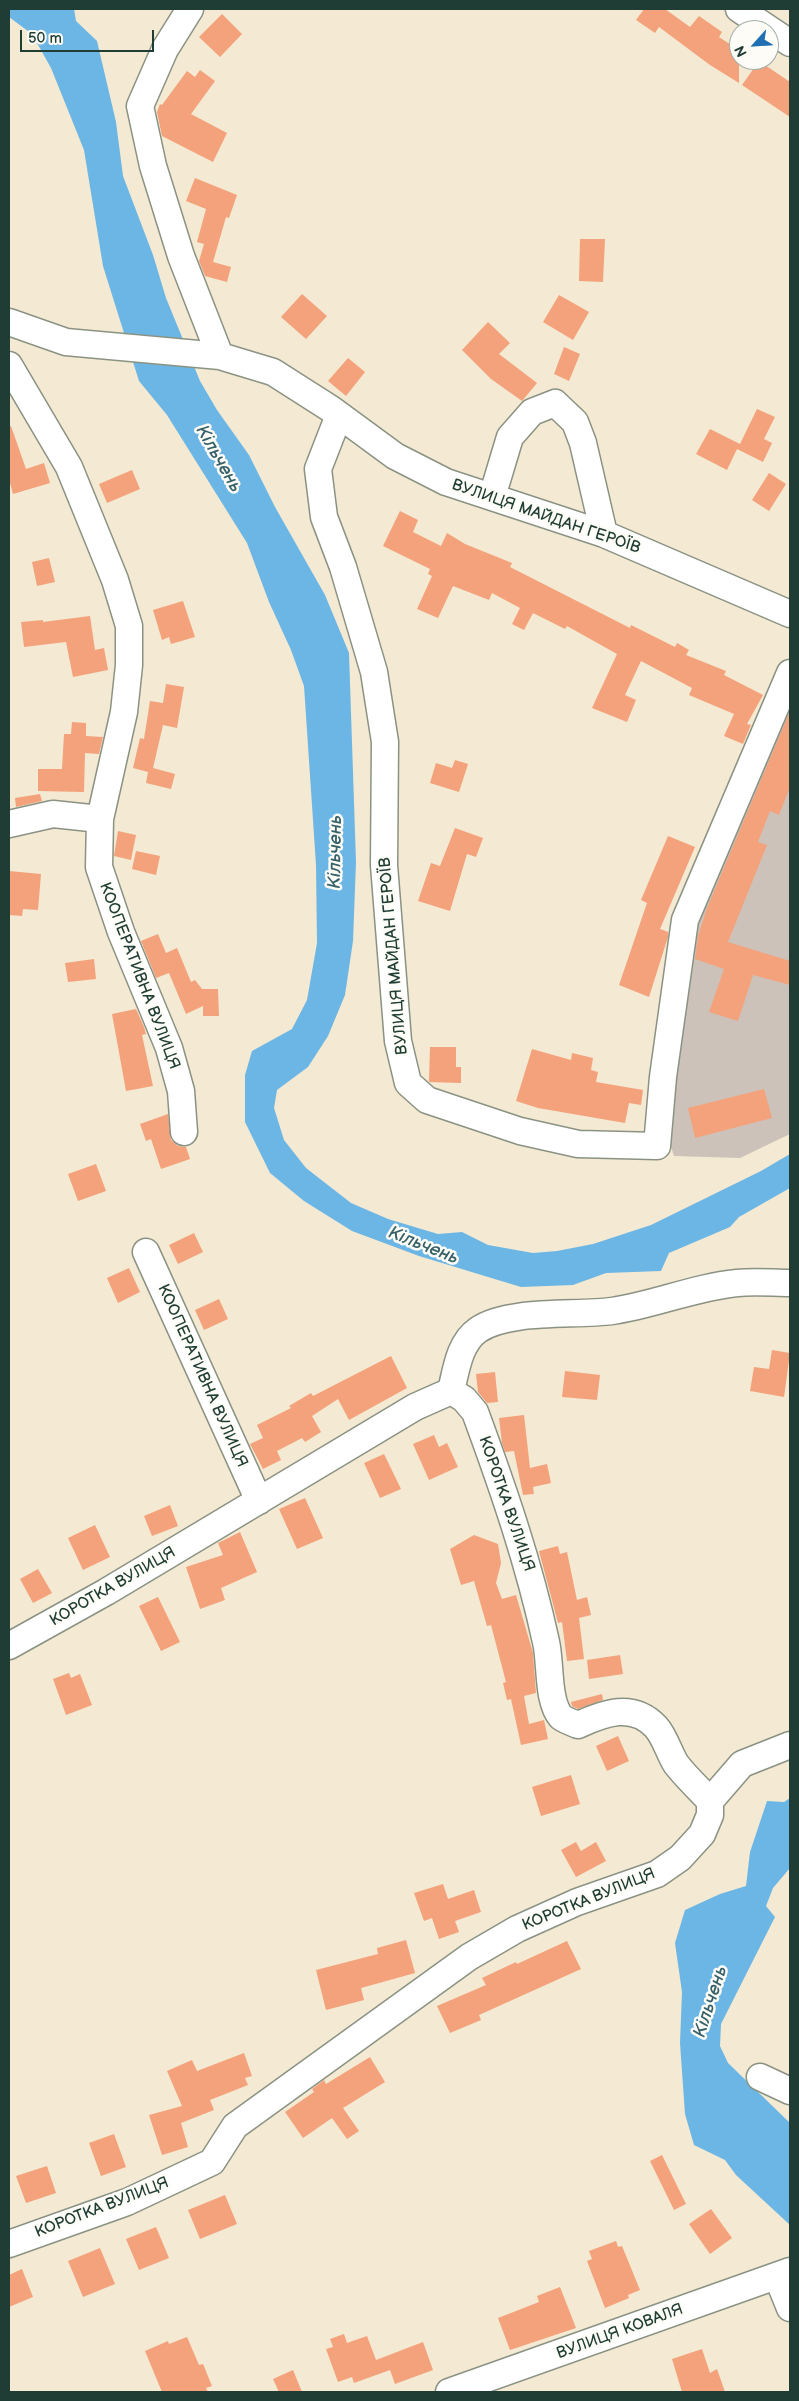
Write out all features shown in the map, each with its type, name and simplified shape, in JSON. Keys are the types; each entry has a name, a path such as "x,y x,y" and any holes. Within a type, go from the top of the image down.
{"street":[{"path":"190,9 165,49 140,106 152,166 181,256 220,356"},
{"path":"739,9 790,43"},
{"name":"ВУЛИЦЯ МАЙДАН ГЕРОЇВ","path":"9,322 66,342 220,356 273,372 339,415 396,456 446,482 604,534 790,614"},
{"name":"КООПЕРАТИВНА ВУЛИЦЯ","path":"9,365 69,467 115,580 129,626 129,665 124,712 100,819 98,867 121,932 169,1048 180,1091 184,1132"},
{"path":"492,498 510,437 532,412 555,403 575,422 604,534"},
{"name":"ВУЛИЦЯ МАЙДАН ГЕРОЇВ","path":"339,415 318,469 324,517 343,567 374,672 385,742 384,865 398,1041 408,1082 427,1100 520,1131 578,1144 657,1146 663,1077 685,920 790,673"},
{"path":"9,824 53,814 100,819"},
{"name":"КООПЕРАТИВНА ВУЛИЦЯ","path":"146,1252 258,1501"},
{"path":"451,1391 462,1351 468,1340 478,1330 507,1319 555,1313 612,1311 737,1283 790,1283"},
{"name":"КОРОТКА ВУЛИЦЯ","path":"9,1646 106,1592 415,1407 451,1391 464,1399 475,1412 511,1509 532,1576 547,1645 553,1700 562,1717 578,1725 613,1711 628,1712 644,1717 657,1727 677,1764 710,1801 710,1815 702,1834 680,1858 657,1874 577,1902 518,1928 469,1956 234,2126 212,2162 127,2202 9,2244"},
{"path":"710,1801 742,1764 790,1745"},
{"path":"760,2077 790,2091"},
{"path":"784,2273 790,2308"},
{"name":"ВУЛИЦЯ КОВАЛЯ","path":"450,2392 784,2273"}],"shaded area":[{"path":"790,688 790,1134 740,1158 674,1156 664,1126 690,939"}],"water":[{"name":"Кільчень","path":"9,9 74,9 76,21 97,41 116,122 123,176 153,255 166,298 200,381 217,410 249,455 275,507 325,595 349,653 356,862 353,941 345,995 328,1036 308,1067 277,1090 274,1108 284,1140 306,1168 351,1203 388,1219 438,1234 462,1232 488,1245 533,1253 557,1251 593,1244 651,1225 761,1171 790,1154 790,1188 739,1217 730,1227 669,1253 661,1271 606,1273 573,1285 521,1287 419,1256 352,1231 304,1201 270,1173 245,1122 245,1075 252,1051 292,1029 307,1000 317,943 316,865 304,686 247,543 167,415 139,381 103,266 84,150 51,68 32,34 9,17"},
{"name":"Кільчень","path":"790,1798 790,1868 773,1888 766,1906 775,1917 721,2024 720,2046 728,2063 790,2123 790,2225 736,2175 725,2160 694,2145 685,2114 680,2043 682,1992 675,1943 685,1910 720,1894 746,1886 750,1852 767,1801 784,1802"}],"building":[{"path":"644,9 665,9 690,27 699,16 722,32 719,37 729,44 729,70 739,70 739,83 710,65 659,27 655,33 636,20"},
{"path":"222,14 242,34 220,57 199,37"},
{"path":"200,70 215,81 191,114 227,133 213,162 162,136 157,112 160,104 162,105 187,71 195,77"},
{"path":"753,70 772,70 790,82 790,117 742,85"},
{"path":"195,178 237,195 229,218 226,217 213,262 231,267 227,282 205,276 199,261 204,244 197,242 206,209 186,201"},
{"path":"580,239 605,239 603,282 579,281"},
{"path":"302,294 327,316 306,339 281,317"},
{"path":"559,295 589,312 573,340 543,322"},
{"path":"488,322 510,343 499,354 537,383 522,401 491,379 462,350"},
{"path":"564,347 580,354 569,381 554,374"},
{"path":"348,358 365,372 346,396 328,381"},
{"path":"757,409 775,417 764,439 772,443 763,462 737,449 727,470 696,454 710,429 740,444"},
{"path":"11,426 26,469 44,463 50,483 13,494 9,479 9,427"},
{"path":"132,470 140,489 107,503 99,484"},
{"path":"769,473 786,484 769,511 752,500"},
{"path":"400,511 418,520 413,532 441,546 447,533 465,544 512,563 510,567 630,628 631,625 675,647 677,643 689,650 686,655 726,671 724,675 763,695 747,724 751,725 743,744 724,736 734,714 689,695 692,688 641,661 625,695 636,700 627,722 592,708 617,654 567,626 565,629 533,613 524,630 512,624 520,608 492,593 489,600 453,586 438,618 417,609 432,576 428,574 430,569 383,546"},
{"path":"49,558 55,582 37,586 32,562"},
{"path":"183,601 195,637 171,644 169,637 162,640 153,610"},
{"path":"90,616 95,650 104,648 108,670 73,677 66,642 24,647 21,622 43,620 43,622"},
{"path":"166,684 184,687 177,728 163,725 153,768 175,774 171,789 146,783 148,772 133,768 140,738 144,739 150,701 163,703"},
{"path":"790,711 790,787 779,815 770,811 758,842 767,845 728,942 790,961 790,985 753,975 738,1021 709,1012 724,969 695,959 698,936 707,908"},
{"path":"72,722 86,723 86,736 103,737 99,754 85,753 84,792 38,791 38,769 62,769 64,734 71,734"},
{"path":"455,760 468,764 459,792 430,783 436,763 452,768"},
{"path":"40,794 42,801 16,807 15,798"},
{"path":"455,828 483,838 476,857 467,854 450,911 418,901 431,863 440,866"},
{"path":"118,831 136,835 131,860 114,856"},
{"path":"668,836 695,847 660,929 668,932 668,937 649,997 619,985 647,903 641,900"},
{"path":"136,851 160,856 156,875 132,869"},
{"path":"9,871 41,874 38,910 23,909 22,916 9,915"},
{"path":"158,934 166,953 177,948 191,982 195,980 202,989 218,989 219,1016 203,1016 203,1006 186,1014 169,973 156,978 141,941"},
{"path":"94,959 96,979 68,982 65,963"},
{"path":"136,1009 146,1034 142,1035 153,1086 126,1091 112,1014"},
{"path":"430,1047 456,1047 456,1067 461,1067 461,1083 429,1082"},
{"path":"532,1049 571,1060 572,1053 593,1058 591,1070 598,1072 596,1082 643,1090 641,1105 629,1103 625,1123 538,1108 516,1101"},
{"path":"764,1089 772,1118 695,1138 688,1108"},
{"path":"168,1114 171,1140 178,1146 186,1147 190,1159 161,1169 151,1139 146,1141 140,1124"},
{"path":"96,1164 106,1191 78,1201 68,1174"},
{"path":"194,1233 203,1252 178,1264 169,1245"},
{"path":"129,1268 140,1292 118,1303 107,1278"},
{"path":"219,1299 228,1319 204,1330 195,1310"},
{"path":"772,1350 790,1353 784,1397 750,1391 754,1367 769,1369"},
{"path":"391,1356 407,1388 349,1420 338,1399 312,1416 321,1432 305,1442 302,1438 277,1451 281,1460 263,1469 250,1444 263,1438 257,1425 291,1408 289,1406 311,1393 313,1396"},
{"path":"565,1371 600,1375 597,1400 562,1397"},
{"path":"495,1372 498,1402 487,1403 478,1392 476,1374"},
{"path":"524,1415 530,1468 547,1464 551,1483 533,1487 534,1494 523,1495 514,1451 505,1452 502,1443 499,1418"},
{"path":"434,1435 439,1447 447,1443 458,1467 429,1480 413,1444"},
{"path":"384,1454 401,1489 380,1498 364,1463"},
{"path":"305,1498 323,1538 297,1549 279,1509"},
{"path":"170,1505 178,1526 152,1536 144,1516"},
{"path":"95,1525 110,1557 83,1570 68,1538"},
{"path":"240,1532 257,1572 221,1588 225,1600 200,1609 186,1567 223,1555 218,1543"},
{"path":"474,1535 498,1544 501,1563 496,1583 502,1599 516,1595 533,1653 536,1693 524,1696 529,1724 544,1720 548,1739 521,1745 511,1699 507,1700 503,1683 506,1682 491,1625 487,1626 474,1581 461,1585 450,1549"},
{"path":"558,1546 560,1554 567,1552 577,1600 587,1597 591,1615 579,1618 584,1659 567,1661 562,1622 558,1623 539,1551"},
{"path":"38,1569 52,1593 33,1603 20,1579"},
{"path":"158,1597 180,1642 161,1651 139,1606"},
{"path":"620,1655 623,1674 589,1679 587,1660"},
{"path":"69,1673 71,1678 80,1674 92,1705 66,1715 53,1679"},
{"path":"602,1694 603,1700 578,1709 572,1706 571,1702"},
{"path":"618,1736 629,1761 607,1771 596,1746"},
{"path":"571,1775 580,1804 541,1816 532,1787"},
{"path":"576,1842 581,1851 596,1842 606,1861 576,1877 561,1850"},
{"path":"443,1884 448,1899 474,1890 481,1912 455,1921 459,1932 439,1939 432,1918 424,1921 414,1893"},
{"path":"406,1940 415,1973 361,1988 364,2000 326,2010 316,1970 378,1954 377,1948"},
{"path":"567,1941 581,1969 479,2015 481,2020 450,2033 437,2006 486,1985 482,1978"},
{"path":"244,2053 252,2076 245,2078 248,2085 210,2100 214,2110 181,2123 188,2147 162,2155 149,2115 182,2106 167,2071 192,2060 197,2071"},
{"path":"370,2057 385,2082 343,2108 359,2131 347,2139 332,2118 303,2138 285,2112 314,2092 312,2089 324,2080 326,2084"},
{"path":"114,2134 126,2167 101,2176 89,2143"},
{"path":"662,2155 686,2204 674,2210 650,2161"},
{"path":"47,2166 56,2193 26,2203 16,2176"},
{"path":"225,2195 237,2224 200,2239 188,2210"},
{"path":"711,2209 732,2238 710,2254 689,2224"},
{"path":"156,2227 169,2258 139,2270 126,2239"},
{"path":"616,2241 618,2247 622,2246 640,2290 628,2295 629,2298 605,2308 587,2261 592,2259 589,2251"},
{"path":"100,2248 115,2284 83,2297 68,2261"},
{"path":"22,2269 33,2297 9,2307 9,2275"},
{"path":"560,2287 576,2328 510,2350 498,2318 539,2302 537,2296"},
{"path":"344,2334 347,2343 367,2336 376,2360 423,2342 433,2370 395,2384 390,2370 354,2383 352,2377 338,2382 326,2349 333,2347 330,2339"},
{"path":"187,2337 199,2365 203,2364 212,2386 206,2388 208,2392 162,2392 145,2351 168,2341 169,2344"},
{"path":"702,2349 710,2373 717,2369 725,2392 682,2392 672,2359"},
{"path":"293,2370 302,2392 279,2392 273,2379"}]}
